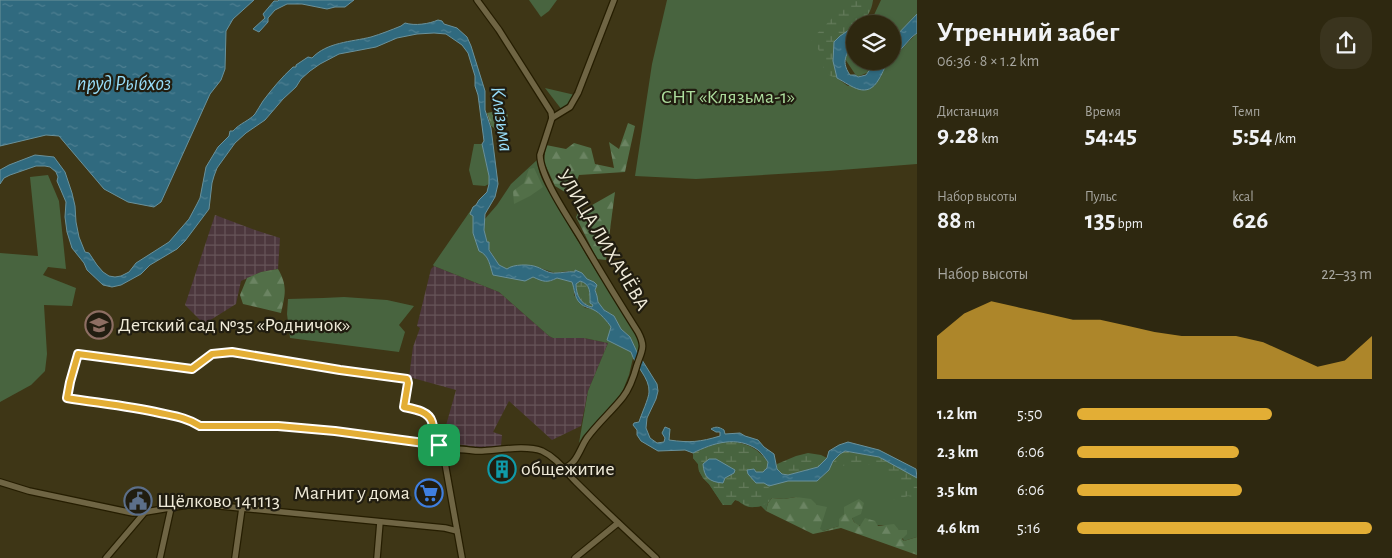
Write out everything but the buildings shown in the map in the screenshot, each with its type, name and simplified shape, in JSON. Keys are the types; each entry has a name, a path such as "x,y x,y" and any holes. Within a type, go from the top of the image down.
{"street":[{"path":"477,0 499,30 548,106 552,118 570,106 578,93 614,0"},
{"name":"УЛИЦА ЛИХАЧЁВА","path":"552,118 540,154 543,172 643,342 643,349 634,376 624,396 587,439 570,466 564,468"},
{"path":"439,445 335,431 278,426 200,426 175,416 67,398 78,354 192,369 212,354 232,352 407,379 404,407 427,414 432,421 433,437 448,452"},
{"path":"462,558 445,463 448,452 455,449 476,451 520,448 541,451 552,456 574,480 656,558"},
{"path":"0,482 29,491 133,513 200,504 446,528 457,531"},
{"path":"160,558 171,508"},
{"path":"235,558 242,508"},
{"path":"106,558 144,512"},
{"path":"377,558 380,522"},
{"path":"575,558 618,523"}],"shaded area":[{"path":"215,215 280,238 278,269 261,272 241,281 236,304 204,324 185,305"},
{"path":"434,266 499,292 553,338 584,338 608,343 588,391 581,426 552,440 509,401 493,432 502,435 501,446 484,448 456,444 443,436 456,390 409,377 413,347 420,328 417,326 431,269"}],"green space":[{"path":"529,0 557,0 549,11 541,17"},
{"name":"СНТ «Клязьма-1»","path":"667,0 873,0 864,15 846,15 846,43 837,78 848,86 881,77 883,70 901,70 901,50 917,33 917,164 696,179 635,176 652,64"},
{"path":"847,0 873,0 868,15 846,15 846,34 833,54 837,78 826,73 820,52 810,39"},
{"path":"881,0 917,0 917,14 901,31 901,15 874,15"},
{"path":"852,70 870,70 869,72 857,77"},
{"path":"545,88 575,95 567,107 562,110"},
{"path":"502,110 508,115 504,127 506,133 498,135 491,126 487,113"},
{"path":"628,123 635,126 625,172 579,175 575,186 565,192 555,186 544,162 546,145 566,149 574,143 591,148 595,164 614,168 609,142 619,149"},
{"path":"474,144 482,144 489,176 489,184 485,186 473,185 469,170"},
{"path":"537,160 545,185 587,257 638,337 639,346 637,352 630,337 621,329 614,316 604,310 598,302 594,282 586,279 582,273 567,271 555,273 534,266 518,265 507,269 499,265 489,249 489,243 487,242 484,230 484,220 511,184"},
{"path":"534,168 543,187 514,204 513,191 524,183 529,169"},
{"path":"48,175 59,201 66,269 48,267 43,275 76,288 72,306 44,305 47,354 45,371 31,385 0,402 0,253 38,256 30,177"},
{"path":"615,192 606,260 597,259 576,217 578,213"},
{"path":"473,207 470,214 473,216 473,233 490,264 493,275 533,277 551,281 557,278 572,282 574,295 585,308 594,309 611,327 607,340 631,352 633,358 621,395 583,436 579,443 588,391 608,343 584,338 553,338 499,292 433,265"},
{"path":"278,269 285,291 281,313 243,304 240,295 247,278 261,272"},
{"path":"580,281 589,288 593,307 582,302 578,296 576,284"},
{"path":"344,297 387,300 414,306 399,325 405,332 399,352 290,338 287,314 288,299"},
{"path":"733,441 753,448 768,462 767,468 763,472 756,472 756,483 764,485 771,491 772,496 766,504 751,507 735,500 731,505 723,505 703,478 698,464 693,458 693,453 712,445","holes":["709,459 716,459 735,470 722,483 715,483 707,477 703,464"]},
{"path":"845,451 879,457 915,476 917,478 917,498 908,496 897,500 893,499 892,496 904,484 895,476 876,467 857,463 829,470 839,454"},
{"path":"693,453 788,481 817,481 829,470 840,454 899,468 917,478 917,537 904,541 899,530 882,525 857,525 852,518 844,514 839,526 823,531 820,530 817,505 796,497 772,498 768,503 766,511 761,506 748,507 735,500 731,505 723,505 703,478 698,464 693,458"},
{"path":"808,453 827,458 818,467 788,475 782,474 777,469 777,464"},
{"path":"796,497 811,499 817,505 827,507 820,529 823,531 839,526 839,519 844,514 844,507 859,499 864,503 861,514 852,518 854,522 860,526 865,518 875,521 878,526 894,524 899,530 907,530 907,534 902,539 904,541 917,537 917,555 841,528 813,534 766,511 768,503 772,498"}],"water":[{"name":"пруд Рыбхоз","path":"0,0 254,0 233,19 226,31 225,69 221,80 210,94 161,202 154,207 128,202 104,189 59,136 46,135 0,146"},
{"path":"354,0 345,7 327,9 302,4 287,4 275,10 259,32 253,29 265,18 263,14 274,1"},
{"path":"917,14 917,33 901,49 901,31"},
{"path":"438,20 457,28 467,37 485,91 485,110 491,128 498,184 495,197 485,214 484,230 487,242 489,242 489,250 499,265 507,269 517,265 526,265 553,273 575,272 575,270 597,285 595,290 598,302 604,310 614,316 621,329 630,337 657,384 656,399 647,418 646,428 650,438 657,443 664,442 665,438 662,433 665,427 670,429 669,440 701,441 720,436 720,432 711,429 716,427 724,430 725,434 740,433 758,440 774,454 777,469 782,474 788,475 818,467 827,458 829,451 848,442 879,450 916,469 917,478 879,457 845,451 833,461 829,470 817,481 788,481 769,486 764,483 756,483 748,474 747,470 754,469 756,472 763,472 767,468 768,462 759,451 750,445 725,442 693,453 685,450 658,451 641,441 633,425 639,422 648,398 649,387 631,352 607,340 611,327 606,320 596,311 578,301 572,282 557,278 545,281 533,277 525,281 493,275 487,258 479,251 473,233 473,216 470,214 473,207 487,192 489,176 482,144 484,141 478,95 468,53 462,45 446,34 417,34 397,38 376,47 339,54 310,71 265,120 235,143 217,168 212,183 209,209 185,241 177,249 150,265 141,274 121,285 112,287 103,285 87,270 72,248 65,217 66,202 57,181 56,172 50,167 36,166 4,178 0,184 0,170 9,165 35,155 54,157 65,172 72,193 79,237 85,252 89,253 103,272 109,276 121,276 129,272 136,263 169,242 189,219 200,198 206,167 218,147 229,136 230,131 233,131 255,114 270,92 293,67 296,67 296,65 308,57 312,58 332,46 371,37 405,23 417,24","holes":["580,281 584,282 589,289 592,307 582,302 578,296 576,284"]},
{"path":"846,32 845,65 850,75 858,77 866,75 870,70 884,70 879,79 869,89 859,89 837,78 833,61 834,42"},
{"path":"709,459 716,459 735,470 734,473 725,478 723,483 711,480 706,475 703,464"}],"place":[{"name":"Детский сад №35 «Родничок»","path":"99,325"},
{"name":"общежитие","path":"502,469"},
{"name":"Магнит у дома","path":"429,493"},
{"name":"Щёлково 141113","path":"138,501"}],"route":[{"path":"232,352 407,379 404,407 427,414 432,421 433,437 439,445 335,431 278,426 200,426 175,416 67,398 78,354 192,369 212,354 232,352"}],"water label":[{"name":"Клязьма","path":"502,119"}]}
